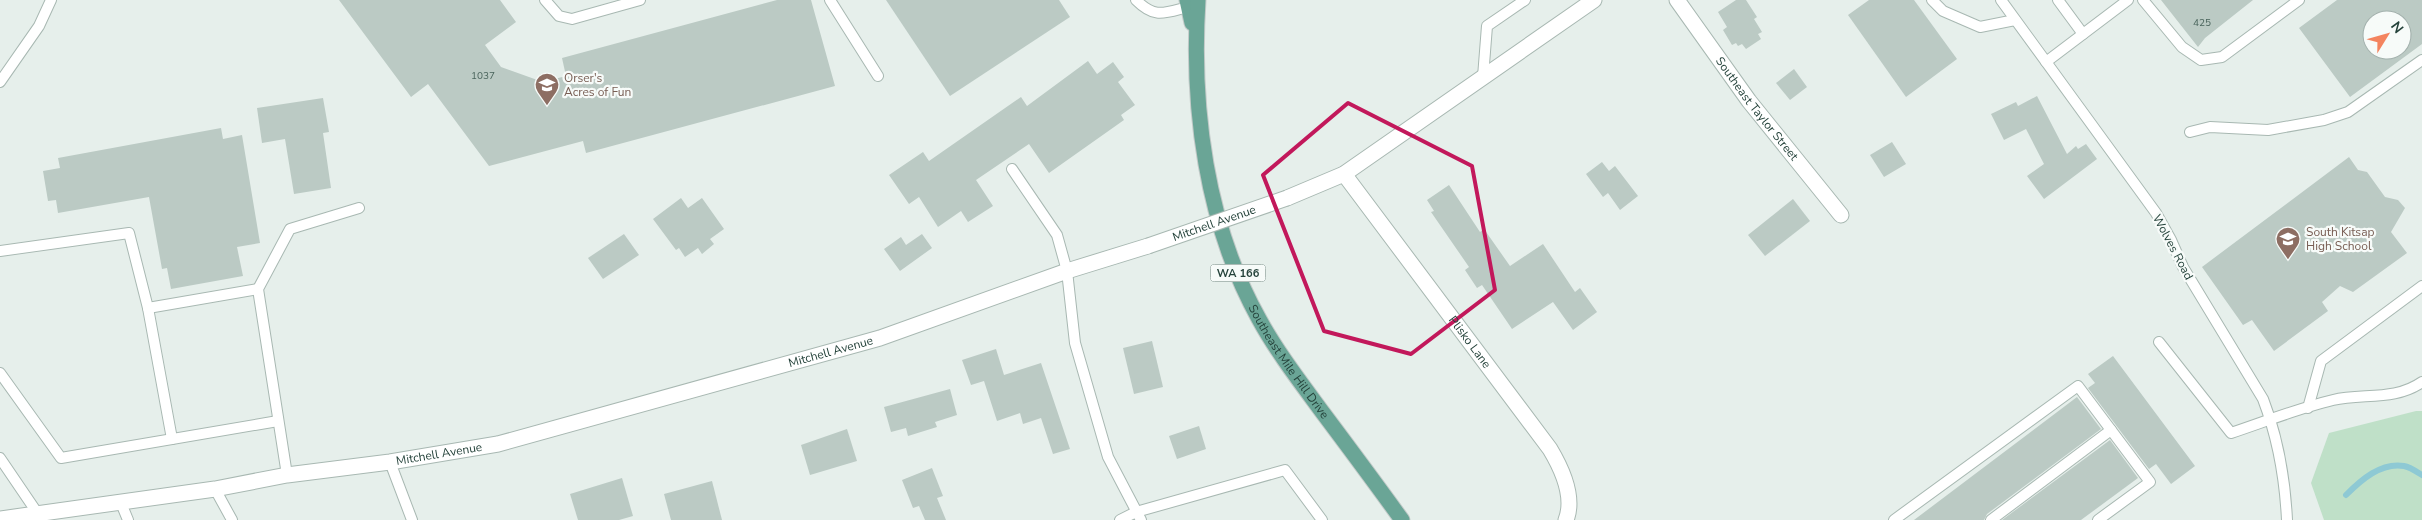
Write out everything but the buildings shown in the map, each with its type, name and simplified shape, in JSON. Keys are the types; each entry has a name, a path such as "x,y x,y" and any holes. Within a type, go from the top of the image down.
{"main road":[{"name":"Southeast Mile Hill Drive","path":"1191,2 1196,37 1200,121 1204,149 1214,200 1242,283 1259,319 1280,352 1402,520"}],"street":[{"name":"Mitchell Avenue","path":"0,519 215,490 287,475 390,462 498,444 880,338 1067,271 1148,246 1287,198 1344,174 1594,0"},
{"name":"Southeast Taylor Street","path":"1677,0 1749,101 1841,215"},
{"name":"Plisko Lane","path":"1344,174 1550,448 1563,474 1570,500 1566,520"}],"lane":[{"path":"0,82 39,26 51,0"},
{"path":"546,0 559,16 572,19 640,0"},
{"path":"830,0 878,76"},
{"path":"1136,0 1146,10 1157,14 1191,2"},
{"path":"1483,77 1487,26 1525,0"},
{"path":"1932,0 1943,11 1980,27 2015,20"},
{"name":"Wolves Road","path":"2001,0 2156,213 2183,267 2263,399 2272,420 2284,481 2287,520"},
{"path":"2058,0 2083,34"},
{"path":"2046,62 2083,34 2114,4 2128,0"},
{"path":"2142,0 2182,46 2201,60 2222,56 2299,0"},
{"path":"2190,132 2210,127 2268,130 2324,120 2348,112 2422,60"},
{"path":"1012,169 1058,235 1067,271 1075,343 1108,457 1139,516"},
{"path":"287,475 258,289 290,229 359,208"},
{"path":"0,251 129,233 148,308 172,439"},
{"path":"2308,408 2321,361 2422,286"},
{"path":"148,308 258,289"},
{"path":"2159,342 2231,433 2334,400 2387,396 2414,388 2422,382"},
{"path":"0,373 61,458 278,421"},
{"path":"1894,520 2078,386 2150,482 2098,520"},
{"path":"1991,520 2111,430"},
{"path":"0,458 38,514"},
{"path":"390,462 412,520"},
{"path":"1120,520 1139,516 1285,470 1322,520"},
{"path":"215,490 232,520"},
{"path":"120,503 128,520"}],"highlighted area":[{"path":"1348,103 1472,166 1495,290 1411,354 1324,331 1263,175"}],"green space":[{"path":"2422,411 2422,520 2324,520 2311,483 2329,433"}],"waterway":[{"path":"2346,495 2365,478 2379,469 2396,465 2404,466 2422,475"}],"place":[{"name":"Orser's Acres of Fun","path":"547,106"},
{"name":"South Kitsap High School","path":"2288,260"}]}
